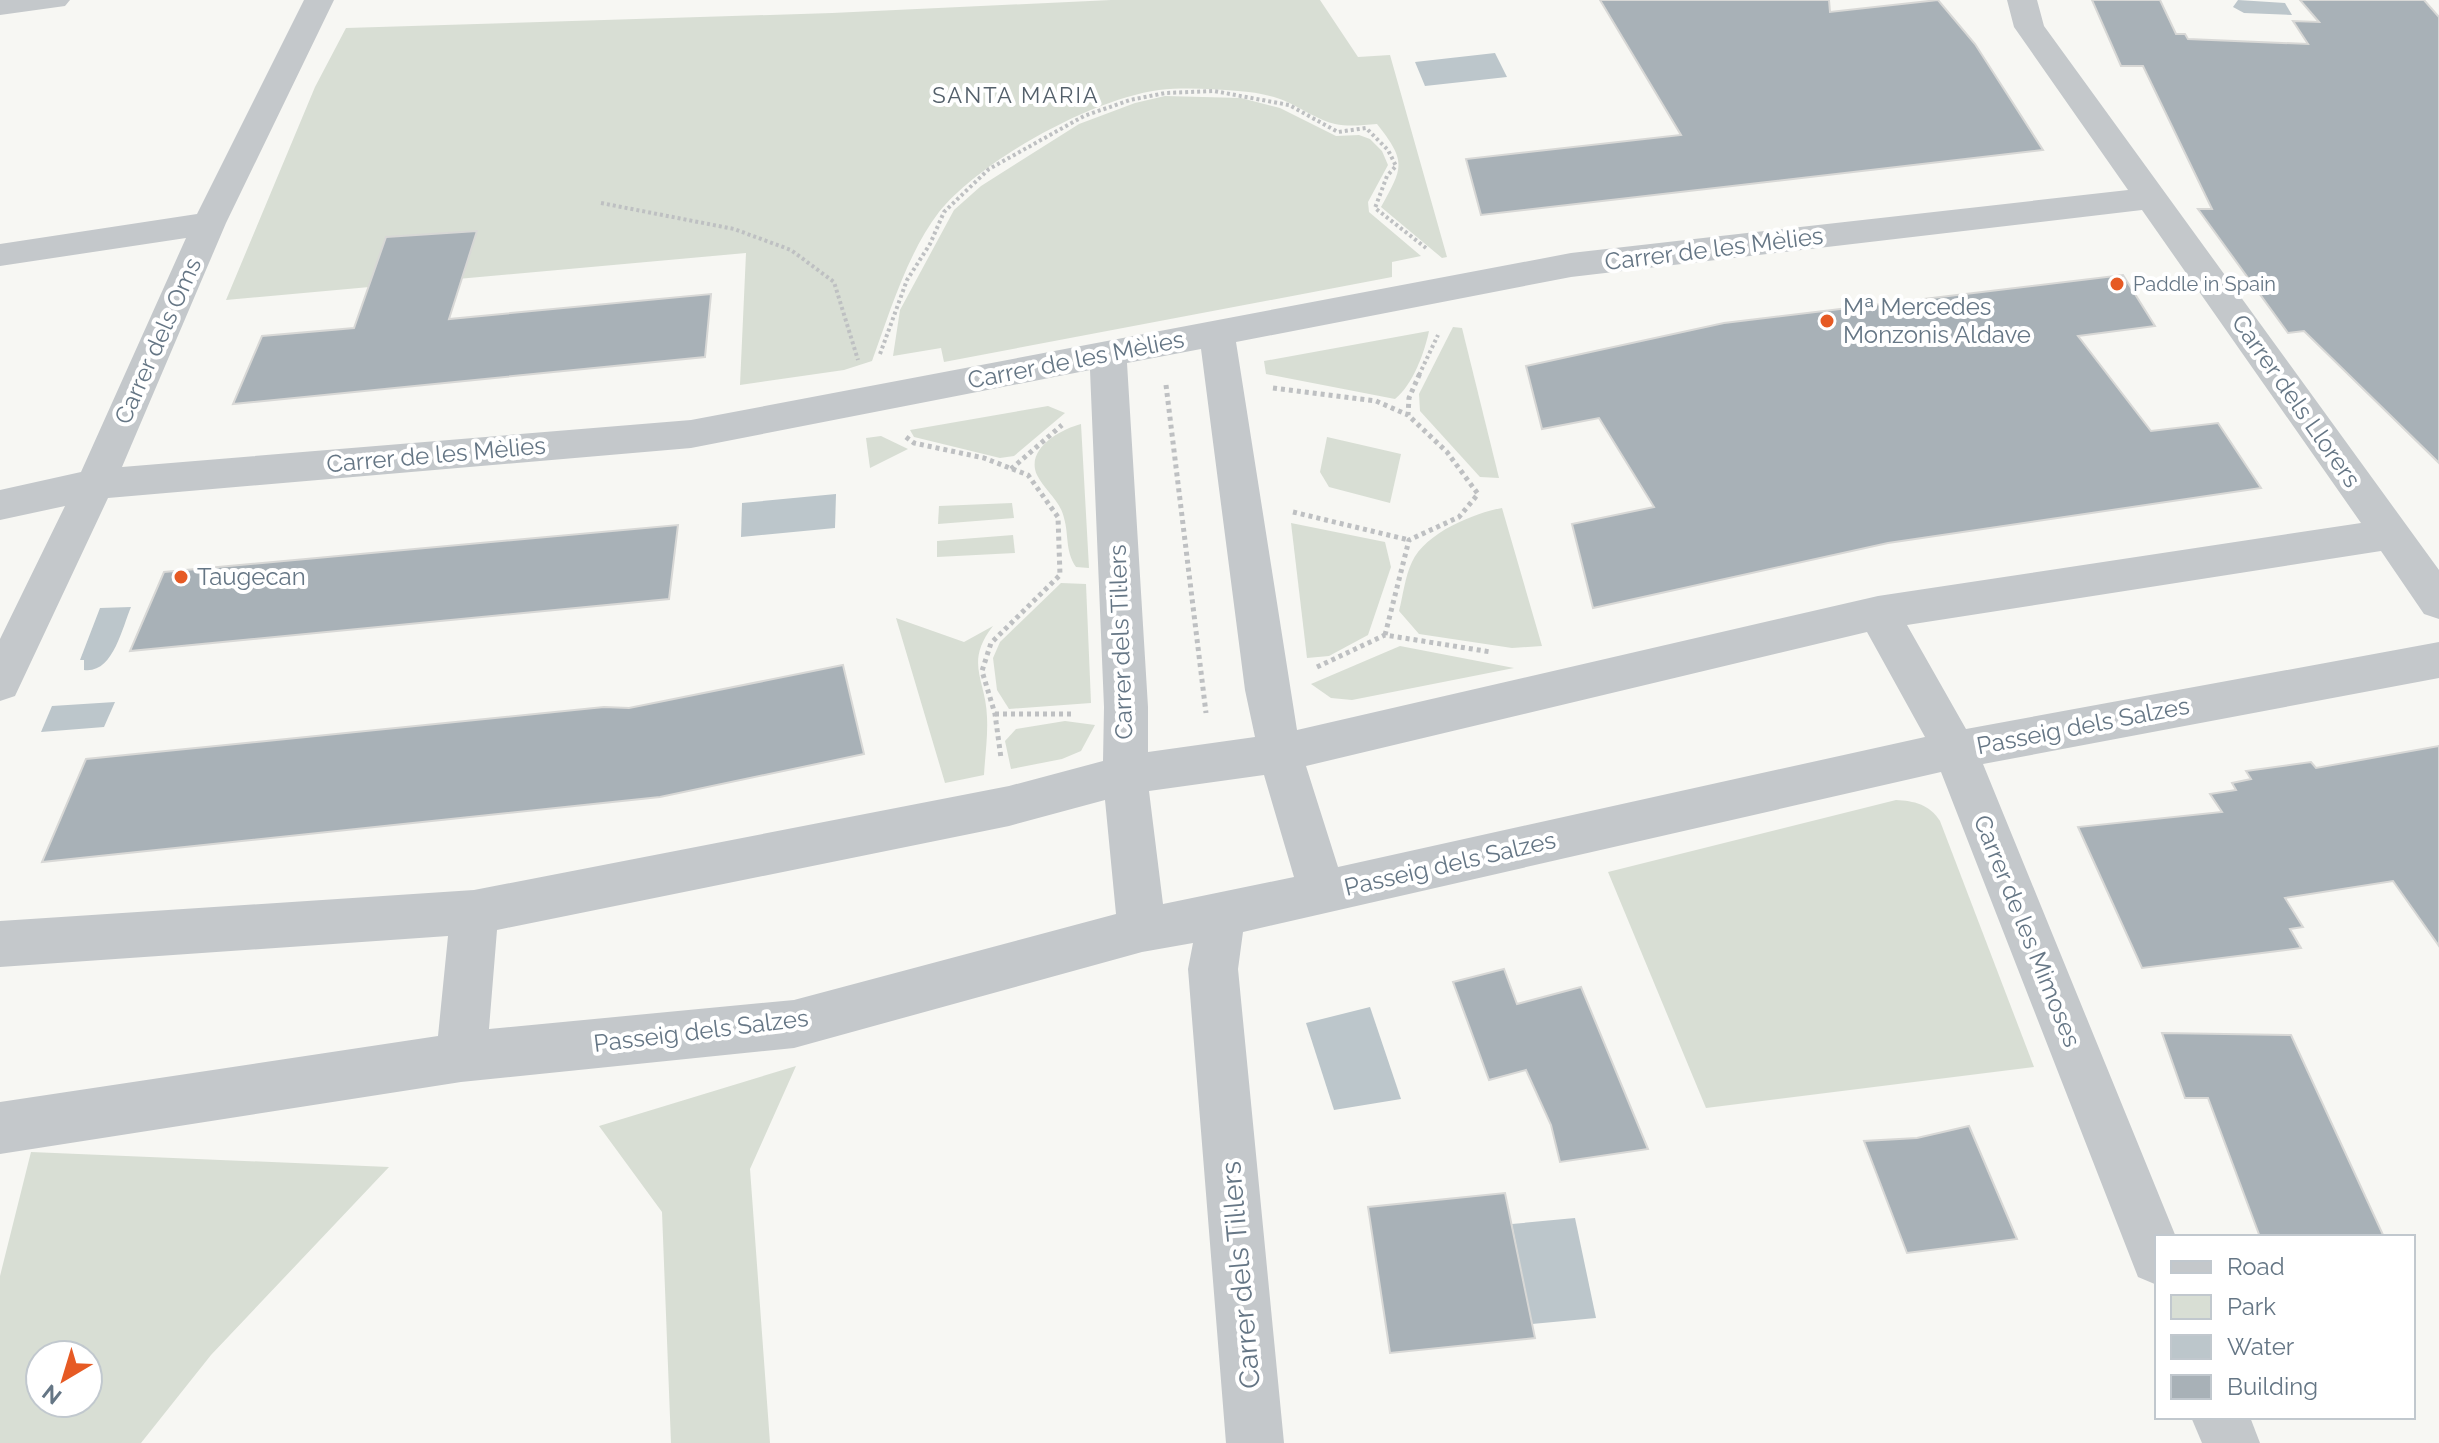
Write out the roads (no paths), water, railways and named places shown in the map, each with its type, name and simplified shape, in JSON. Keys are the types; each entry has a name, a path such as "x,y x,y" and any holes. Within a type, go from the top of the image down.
{"street":[{"path":"0,6 55,0"},
{"name":"Carrer dels Oms","path":"0,683 95,484 209,223 319,0"},
{"name":"Carrer dels Llorers","path":"2022,0 2029,27 2439,602"},
{"name":"Carrer de les Mèlies","path":"0,505 95,484 691,434 1571,265 2151,198"},
{"path":"0,255 209,223"},
{"path":"1217,332 1267,690 1280,753 1322,893"},
{"name":"Carrer dels Til·lers","path":"1108,354 1126,707 1125,775 1142,930"},
{"path":"0,944 474,912 1009,806 1125,775 1280,753 1878,613 2391,534"},
{"name":"Carrer de les Mimoses","path":"1878,613 1955,750 2155,1253"},
{"name":"Passeig dels Salzes","path":"0,1128 461,1057 794,1024 1142,930 1322,893 1955,750 2439,660"},
{"path":"461,1057 474,912"},
{"name":"Carrer dels Til·lers","path":"1221,915 1213,969 1255,1443"},
{"path":"2221,1419 2231,1443"}],"water":[{"path":"2238,0 2285,3 2292,15 2244,13 2233,7"},
{"path":"1495,53 1507,77 1425,86 1415,62"},
{"path":"836,494 835,528 741,537 742,503"},
{"path":"131,607 109,657 102,665 84,670 84,660 80,660 100,608"},
{"path":"115,702 104,727 41,732 52,706"},
{"path":"1370,1007 1401,1099 1334,1110 1306,1023"},
{"path":"1575,1218 1596,1318 1532,1324 1512,1224"}],"place":[{"name":"Paddle in Spain","path":"2117,284"},
{"name":"Mª Mercedes Monzonis Aldave","path":"1827,321"},
{"name":"Taugecan","path":"181,577"}],"district":[{"name":"SANTA MARIA","path":"1016,95"}]}
